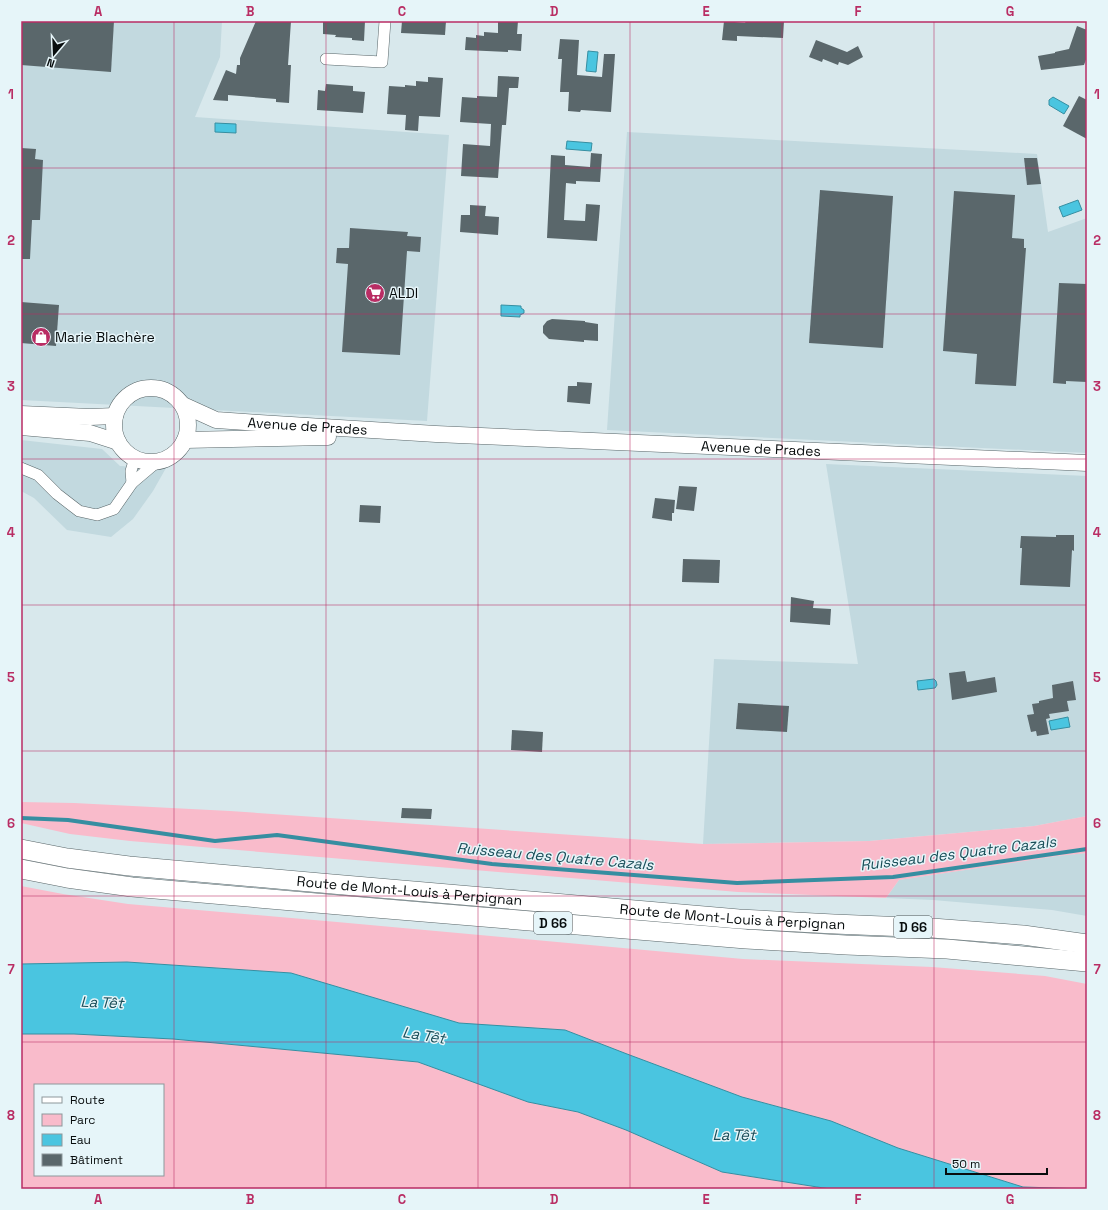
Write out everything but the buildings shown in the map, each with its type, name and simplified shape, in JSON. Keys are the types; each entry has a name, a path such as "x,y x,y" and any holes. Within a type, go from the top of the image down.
{"highway":[{"name":"Route de Mont-Louis à Perpignan","path":"21,848 67,858 129,866 739,918 932,928 1008,934 1087,944"},
{"name":"Route de Mont-Louis à Perpignan","path":"21,869 67,878 132,887 746,939 947,949 1087,962"}],"main road":[{"path":"153,388 164,390 175,396 183,405 188,416 188,428 185,440 179,450 169,457 158,461 146,461 135,458 125,451 118,442 114,425 115,416 123,400 130,394 141,389 153,388"},
{"name":"Avenue de Prades","path":"183,405 216,420 436,434 1087,463"},
{"path":"21,414 90,417 115,416"},
{"path":"21,427 90,433 118,442"},
{"name":"Avenue de Prades","path":"185,440 436,434"}],"street":[{"path":"326,60 382,62 384,21"},
{"path":"132,483 131,471 135,458"},
{"path":"21,468 38,475 57,494 79,511 97,515 114,509 132,483 158,461"}],"shaded area":[{"path":"21,21 222,21 220,57 195,117 449,135 427,421 21,400"},
{"path":"627,132 1037,154 1048,232 1087,218 1087,453 607,430"},
{"path":"21,440 102,449 120,466 166,468 153,491 133,519 111,537 67,530 34,498 21,491"},
{"path":"826,464 1087,476 1087,816 1034,826 869,841 703,844 714,659 858,664"},
{"path":"1087,853 1087,916 1052,910 933,900 886,898 899,880 1057,856"}],"green space":[{"path":"21,802 74,803 230,811 703,844 869,841 1034,826 1087,816 1087,853 1057,856 899,880 886,898 738,892 130,841 70,834 21,823"},
{"path":"21,886 128,904 743,959 932,967 1045,976 1087,984 1087,1188 1023,1187 898,1148 830,1121 742,1097 565,1030 459,1023 291,973 127,962 21,964"},
{"path":"21,1034 74,1034 173,1039 418,1062 528,1102 578,1112 626,1130 722,1172 830,1189 21,1189"}],"water":[{"path":"588,51 598,52 596,72 586,71"},
{"path":"1053,97 1069,106 1064,114 1049,105 1049,100"},
{"path":"215,123 236,124 236,133 215,132"},
{"path":"567,141 592,143 591,151 566,149"},
{"path":"1078,200 1082,210 1063,217 1059,207"},
{"path":"501,305 521,306 524,313 520,315 520,317 501,316"},
{"path":"934,679 937,685 935,688 918,690 917,681"},
{"path":"1068,717 1070,727 1051,730 1049,721"},
{"name":"La Têt","path":"127,962 291,973 459,1023 565,1030 742,1097 831,1121 898,1148 1023,1187 1087,1189 830,1189 722,1172 626,1130 578,1112 528,1102 418,1062 173,1039 74,1034 21,1034 21,964"}],"waterway":[{"name":"Ruisseau des Quatre Cazals","path":"21,818 68,820 215,841 277,835 492,864 737,883 893,877 1087,849"}],"place":[{"name":"ALDI","path":"375,293"},
{"name":"Marie Blachère","path":"41,337"}]}
